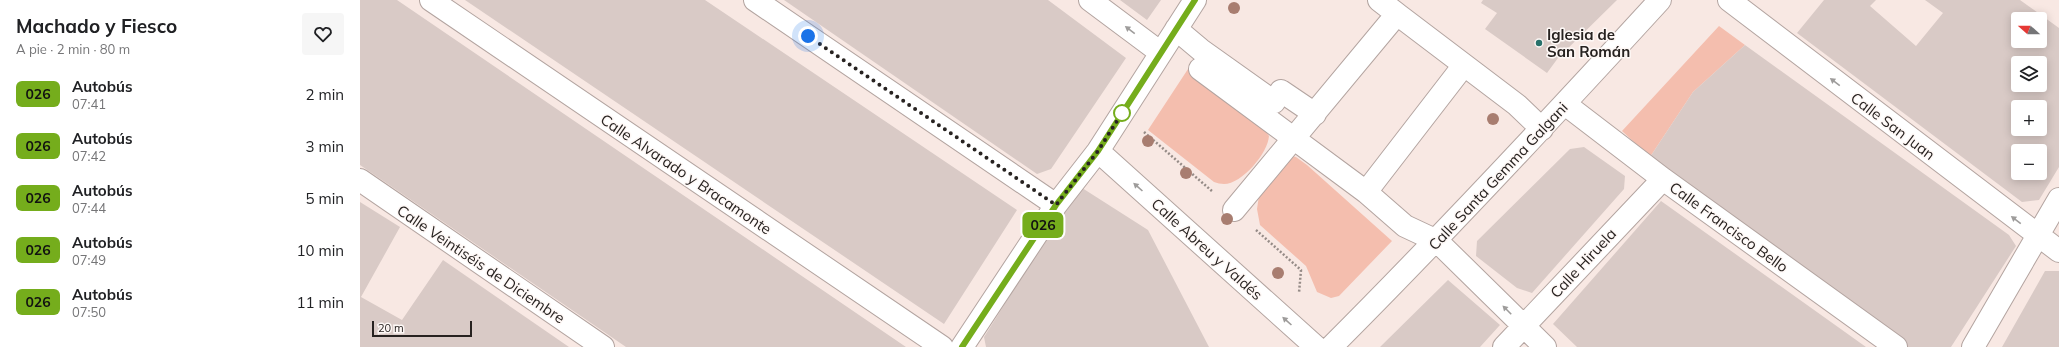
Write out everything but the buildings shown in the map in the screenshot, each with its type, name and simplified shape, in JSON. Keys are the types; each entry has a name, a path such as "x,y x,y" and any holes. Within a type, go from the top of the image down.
{"street":[{"name":"Calle Alvarado y Bracamonte","path":"431,0 942,347"},
{"path":"755,0 1056,205"},
{"path":"1090,0 1161,53"},
{"path":"962,347 1056,205 1098,151 1195,0"},
{"path":"1379,0 1517,105 1542,129"},
{"name":"Calle Santa Gemma Galgani","path":"1331,347 1437,241 1660,0"},
{"name":"Calle San Juan","path":"1728,0 2037,236 2059,251"},
{"path":"1234,210 1292,138 1315,114 1397,14"},
{"path":"1176,29 1201,50 1274,102 1281,91 1315,114"},
{"path":"1366,192 1464,65"},
{"path":"1200,69 1366,192 1405,226 1437,241 1546,347"},
{"name":"Calle Francisco Bello","path":"1565,104 1663,179 1896,347"},
{"name":"Calle Abreu y Valdés","path":"1098,151 1316,347"},
{"name":"Calle Hiruela","path":"1504,347 1663,179"},
{"name":"Calle Veintiséis de Diciembre","path":"360,180 603,347"},
{"path":"1974,347 2059,199"}],"shaded area":[{"path":"1719,26 1745,45 1693,92 1650,157 1622,131"},
{"path":"1188,69 1261,125 1269,136 1268,143 1259,159 1246,173 1231,183 1224,184 1214,182 1148,130"},
{"path":"1292,156 1296,157 1307,165 1392,241 1339,296 1331,298 1317,292 1306,266 1260,225 1257,209 1260,189"}],"bus line":[{"name":"026","path":"962,347 1056,205 1098,151 1195,0"}],"place":[{"name":"Iglesia de San Román","path":"1539,43"}],"route":[{"path":"808,36 1056,205 1098,151 1122,113"}]}
